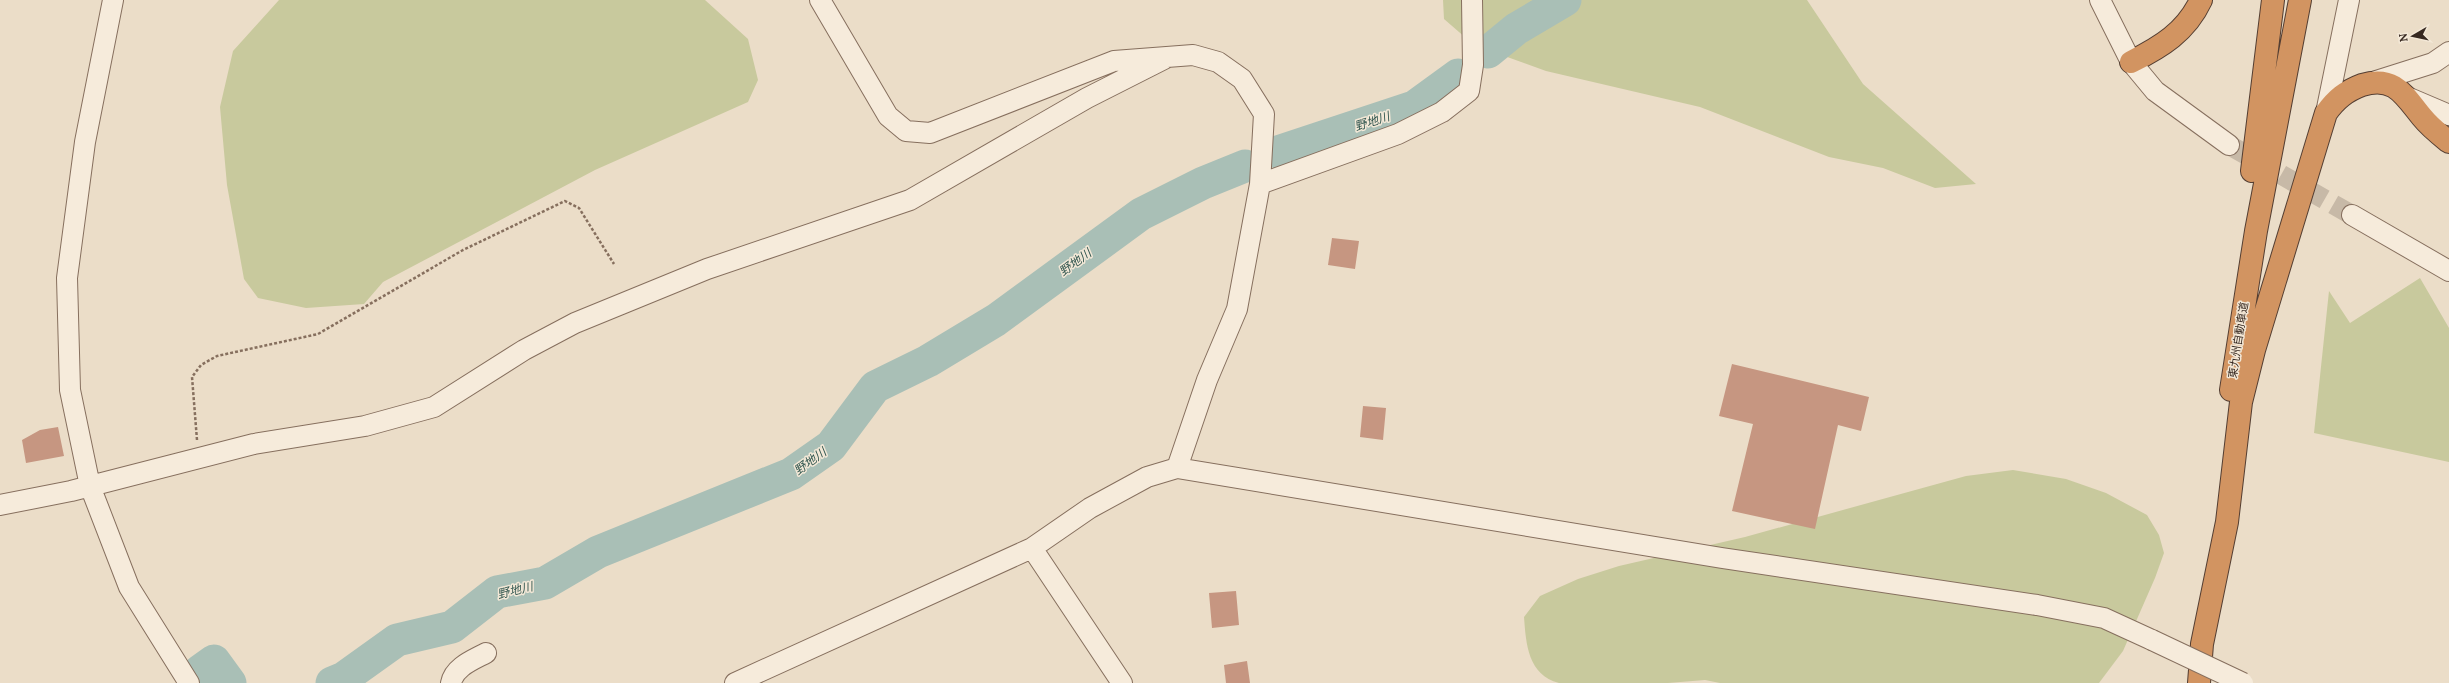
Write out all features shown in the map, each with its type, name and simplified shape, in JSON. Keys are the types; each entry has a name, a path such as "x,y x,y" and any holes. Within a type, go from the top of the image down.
{"highway":[{"path":"2130,62 2159,48 2180,32 2196,11 2201,0"},
{"path":"2240,330 2245,229 2273,0"},
{"name":"東九州自動車道","path":"2199,683 2214,523 2240,330 2277,114 2300,0"},
{"path":"2202,644 2227,522 2240,402 2254,350 2326,113 2334,100 2344,93 2373,82 2386,83 2396,87 2433,130 2449,142"}],"street":[{"path":"113,0 85,142 66,278 70,390 90,486 129,587 189,683"},
{"path":"820,0 888,116 906,131 930,133 1114,61 1164,59 1193,55 1218,62 1242,79 1264,114 1260,184 1237,309 1207,380 1177,468"},
{"path":"1260,184 1398,134 1442,112 1469,91 1473,65 1472,0"},
{"path":"2100,0 2130,62 2155,91 2229,145"},
{"path":"2326,113 2349,0"},
{"path":"2373,82 2433,63 2449,52"},
{"path":"0,505 90,486 254,444 365,426 434,407 524,350 575,323 707,269 910,200 1087,98 1164,59"},
{"path":"2407,98 2449,115"},
{"path":"2352,214 2449,271"},
{"path":"736,683 1032,548 1090,508 1140,480 1177,468 1722,558 2037,605 2104,618 2242,683"},
{"path":"1032,548 1122,683"},
{"path":"451,683 452,676 463,666 486,653"}],"path":[{"path":"198,458 192,377 201,365 217,356 318,334 463,250 565,201 579,208 614,264"}],"green space":[{"path":"279,0 705,0 748,39 758,80 748,102 595,170 383,282 364,304 306,308 258,298 244,279 227,185 220,107 233,51"},
{"path":"1443,0 1807,0 1863,84 1976,184 1935,188 1883,168 1829,157 1700,107 1546,71 1474,45 1444,19"},
{"path":"2420,278 2449,328 2449,462 2314,433 2329,291 2350,323"},
{"path":"2013,470 2066,479 2106,493 2147,515 2159,535 2164,553 2155,578 2123,651 2099,683 1720,683 1705,680 1668,683 1559,683 1549,679 1541,673 1535,666 1531,657 1526,638 1524,617 1540,596 1578,579 1619,566 1745,537 1966,476"}],"building":[{"path":"1332,238 1359,241 1355,269 1328,265"},
{"path":"1732,364 1869,397 1861,431 1838,425 1815,529 1732,511 1753,424 1719,416"},
{"path":"1363,406 1386,408 1383,440 1360,437"},
{"path":"58,427 64,456 26,463 22,440 40,430"},
{"path":"1236,591 1239,625 1212,628 1209,593"},
{"path":"1247,661 1250,683 1226,683 1224,665"}],"waterway":[{"name":"野地川","path":"1488,52 1516,29 1565,0"},
{"name":"野地川","path":"1278,152 1414,107 1458,75"},
{"name":"野地川","path":"332,683 344,678 397,640 452,627 497,592 545,583 598,552 791,474 831,446 875,387 928,361 996,320 1141,214 1203,183 1245,166"},
{"name":"野地川","path":"200,671 214,661 230,683"}],"tunnel":[{"path":"2229,145 2352,215"}]}
